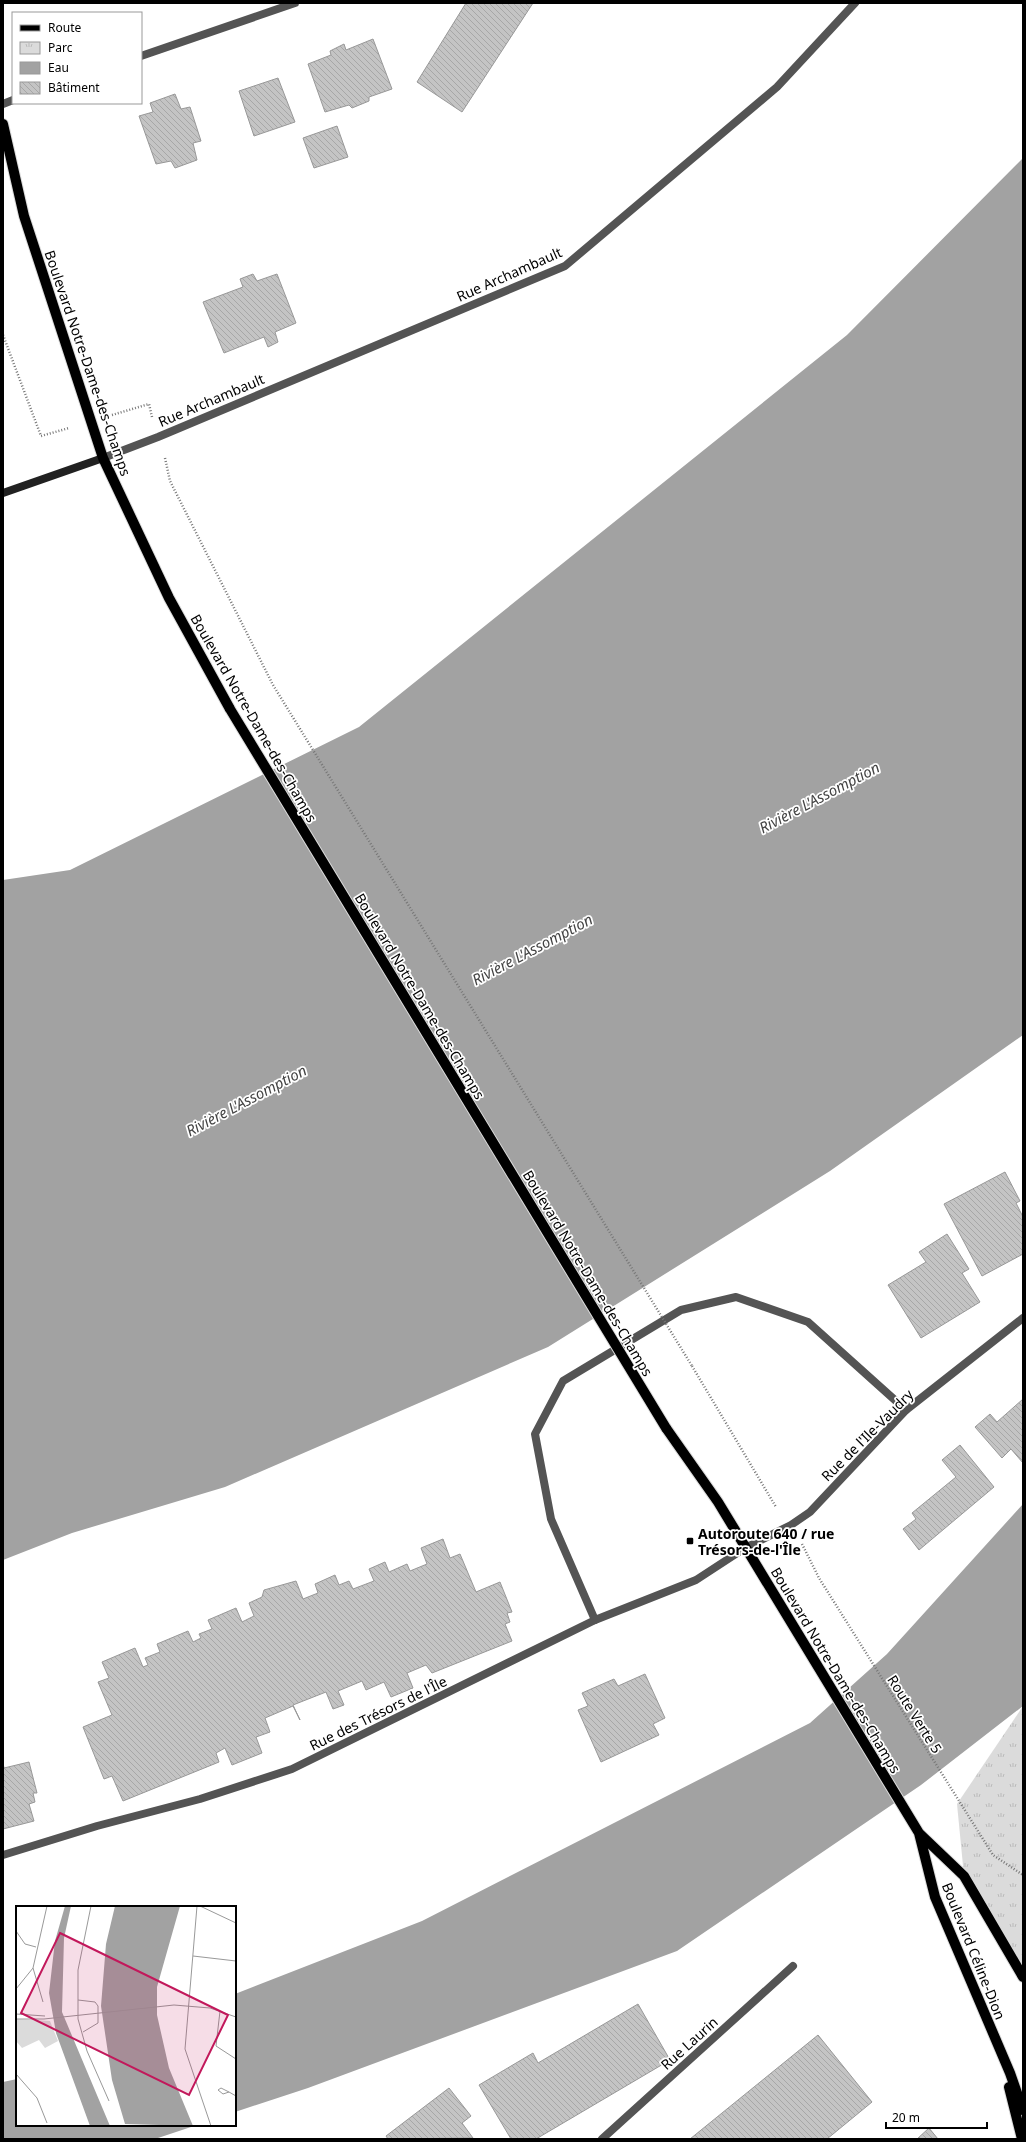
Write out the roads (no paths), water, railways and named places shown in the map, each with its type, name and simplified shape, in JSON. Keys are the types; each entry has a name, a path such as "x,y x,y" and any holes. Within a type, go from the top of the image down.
{"main road":[{"name":"Boulevard Notre-Dame-des-Champs","path":"3,124 24,216 103,458 169,598 230,709 666,1428 718,1502 918,1833"},
{"name":"Boulevard Céline-Dion","path":"918,1833 964,1876 1023,1977"},
{"name":"Boulevard Céline-Dion","path":"918,1833 935,1898 1023,2110"},
{"path":"1000,2054 1022,2139"}],"street":[{"path":"142,56 295,3"},
{"name":"Rue Archambault","path":"103,458 158,437 565,266 777,87 855,3"},
{"path":"3,493 103,458"},
{"path":"595,1620 551,1519 535,1434 563,1381 681,1310 736,1297 808,1322 906,1410"},
{"name":"Rue de l'Ile-Vaudry","path":"745,1548 791,1525 810,1512 906,1410 1023,1318"},
{"name":"Rue des Trésors de l'Île","path":"3,1855 97,1826 200,1799 292,1769 595,1620 696,1580 745,1548"},
{"name":"Rue Laurin","path":"602,2139 793,1966"}],"water":[{"name":"Rivière L'Assomption","path":"1023,158 1023,1035 830,1171 548,1347 225,1487 72,1533 3,1560 3,880 70,870 359,727 847,335"},
{"path":"1023,1504 1023,1706 921,1785 677,1951 308,2088 236,2112 236,1994 422,1921 810,1723 887,1654"},
{"path":"16,2079 16,2126 194,2126 155,2139 3,2139 3,2082"}],"place":[{"name":"Autoroute 640 / rue Trésors-de-l'Île","path":"690,1541"}]}
